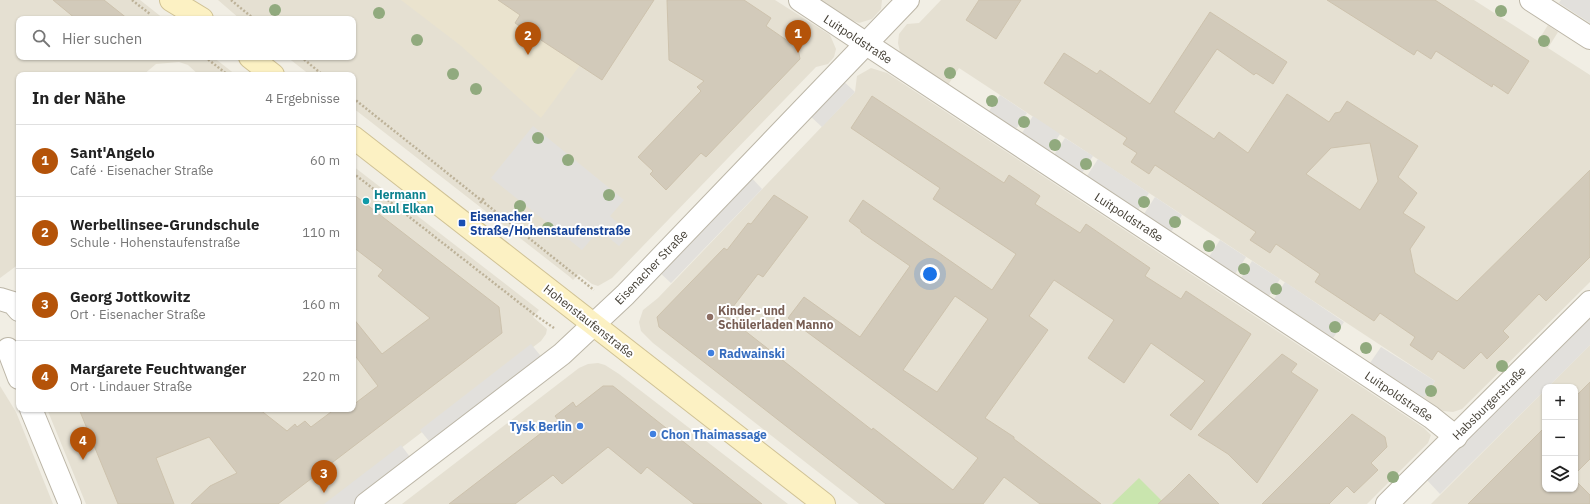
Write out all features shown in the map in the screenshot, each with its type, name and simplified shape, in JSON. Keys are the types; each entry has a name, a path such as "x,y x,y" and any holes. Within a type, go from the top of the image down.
{"main road":[{"path":"171,0 197,16"},
{"path":"184,0 199,16"},
{"path":"254,60 269,72"},
{"name":"Hohenstaufenstraße","path":"356,139 824,504"}],"street":[{"name":"Luitpoldstraße","path":"800,0 1431,417 1456,437"},
{"name":"Eisenacher Straße","path":"366,504 562,354 625,295 908,0"},
{"path":"1531,0 1590,38"},
{"name":"Habsburgerstraße","path":"1388,504 1590,302"},
{"path":"9,347 16,369"},
{"path":"32,412 70,504"}],"path":[{"path":"132,0 152,16"},
{"path":"231,0 250,16"},
{"path":"209,60 224,72"},
{"path":"305,60 319,72"},
{"path":"356,100 481,202 578,276"},
{"path":"356,175 535,315"},
{"path":"481,202 485,197"}],"shaded area":[{"path":"0,0 140,0 160,16 16,16 16,60 217,60 232,72 196,72 188,65 179,62 156,64 147,72 16,72 16,266 0,278"},
{"path":"218,0 775,0 830,35 836,49 834,57 828,64 816,67 612,278 598,286 592,284 579,274 573,280 356,110 356,72 306,72 291,60 356,60 356,16 237,16"},
{"path":"401,0 622,0 580,65 541,118 460,45"},
{"path":"819,0 882,0 881,9 872,19 859,23 851,20"},
{"path":"941,0 1474,0 1538,41 1548,25 1558,32 1548,48 1590,75 1590,282 1462,409 1453,412 1443,411 1424,398 1435,381 959,68 948,85 900,52 898,43 899,34 907,24 919,23"},
{"path":"1561,0 1590,0 1590,23 1559,3"},
{"path":"871,68 887,73 1424,428 1431,435 1428,443 1367,504 859,504 653,343 641,331 639,322 643,310 658,298 855,92 857,76"},
{"path":"841,79 855,92 822,127 807,113"},
{"path":"1000,95 1027,113 1016,129 989,111"},
{"path":"1033,116 1060,134 1049,151 1022,133"},
{"path":"533,126 624,200 610,216 630,234 619,246 599,230 582,250 491,178"},
{"path":"1065,138 1093,156 1082,173 1054,155"},
{"path":"1098,159 1149,193 1138,210 1087,176"},
{"path":"356,168 539,310 533,317 547,329 546,334 541,341 328,504 86,504 48,412 356,412"},
{"path":"748,174 762,189 671,283 657,270"},
{"path":"1155,197 1182,215 1171,232 1144,214"},
{"path":"1220,240 1246,257 1235,274 1209,257"},
{"path":"1252,261 1280,279 1269,296 1241,278"},
{"path":"1285,282 1344,322 1333,338 1274,299"},
{"path":"1590,316 1590,345 1551,384 1542,384 1542,393 1440,494 1426,479"},
{"path":"531,344 544,360 433,446 420,430"},
{"path":"1590,345 1590,504 1431,504 1542,393 1542,492 1578,492 1578,384 1551,384"},
{"path":"1381,347 1435,381 1424,398 1370,363"},
{"path":"598,363 605,365 619,374 788,504 402,504 579,368 588,364"},
{"path":"0,386 16,412 53,504 0,504"},
{"path":"401,445 413,461 357,504 324,504"}],"green space":[{"path":"1139,478 1162,501 1158,504 1112,504"}],"building":[{"path":"53,0 104,0 124,16 72,16"},
{"path":"498,0 654,0 602,80 515,23 520,15"},
{"path":"667,0 744,0 771,18 766,26 798,48 800,59 706,157 701,153 666,190 650,174 653,171 638,157 701,91 697,87 704,81 669,60"},
{"path":"979,0 1021,0 996,39 966,20"},
{"path":"1327,0 1435,0 1529,61 1508,94 1493,84 1492,87 1436,51 1431,59 1417,50 1414,55"},
{"path":"1210,12 1287,62 1273,84 1256,73 1254,75 1217,49 1174,112 1214,139 1219,132 1248,153 1287,94 1329,122 1335,113 1340,112 1347,101 1418,146 1398,177 1417,193 1403,213 1425,227 1410,249 1415,273 1457,301 1590,170 1590,257 1546,301 1539,294 1503,331 1509,337 1487,359 1481,352 1464,369 1438,351 1432,360 1410,345 1415,337 1380,313 1374,321 1315,282 1320,274 1276,244 1270,253 1250,240 1256,232 1155,165 1149,174 1131,162 1137,153 1123,144 1127,138 1044,83 1064,53 1097,74 1100,70 1150,104","holes":["1370,143 1378,181 1360,210 1306,174 1331,148"]},
{"path":"872,96 1004,183 1009,175 1040,196 1035,204 1080,233 1086,224 1150,268 1145,276 1181,299 1186,291 1251,334 1191,430 1170,415 1205,381 1151,343 1124,383 1088,358 1114,320 1054,280 1029,316 1048,330 985,418 1014,437 1014,439 1101,504 1040,504 1004,477 983,504 886,504 659,327 657,317 724,248 727,250 748,223 751,224 774,195 808,217 763,277 758,274 726,316 872,430 873,428 953,490 978,458 788,318 804,297 860,337 910,266 861,232 861,230 849,221 863,200 992,290 1016,254 933,199 940,188 851,128","holes":["955,296 988,319 937,392 903,370"]},
{"path":"356,196 499,307 502,333 278,504 191,504 210,486 237,473 209,437 156,458 174,504 118,504 80,412 263,412 287,431 295,424 297,427 305,421 311,427 331,412 356,412 356,403 378,386 356,357 356,322 382,354 430,318 378,276 383,270 356,249"},
{"path":"1282,354 1297,364 1291,372 1318,390 1257,483 1228,454 1198,435"},
{"path":"1590,382 1590,459 1578,471 1578,420 1578,394"},
{"path":"603,386 613,386 762,504 694,504 647,467 641,474 608,447 562,484 553,475 515,504 449,504 558,420 555,416 573,402 576,407"},
{"path":"1352,414 1385,437 1387,447 1371,463 1378,470 1354,493 1347,486 1329,504 1262,504"},
{"path":"1542,430 1542,492 1578,492 1578,483 1590,495 1590,504 1468,504"},
{"path":"1189,474 1219,504 1158,504 1172,491"}],"place":[{"name":"Sant'Angelo","path":"798,53"},
{"name":"Werbellinsee-Grundschule","path":"528,55"},
{"name":"Hermann Paul Elkan","path":"366,201"},
{"name":"Eisenacher Straße/Hohenstaufenstraße","path":"462,223"},
{"name":"Kinder- und Schülerladen Manno","path":"710,317"},
{"name":"Radwainski","path":"711,353"},
{"name":"Tysk Berlin","path":"580,426"},
{"name":"Chon Thaimassage","path":"653,434"},
{"name":"Margarete Feuchtwanger","path":"83,460"},
{"name":"Georg Jottkowitz","path":"324,493"}]}
